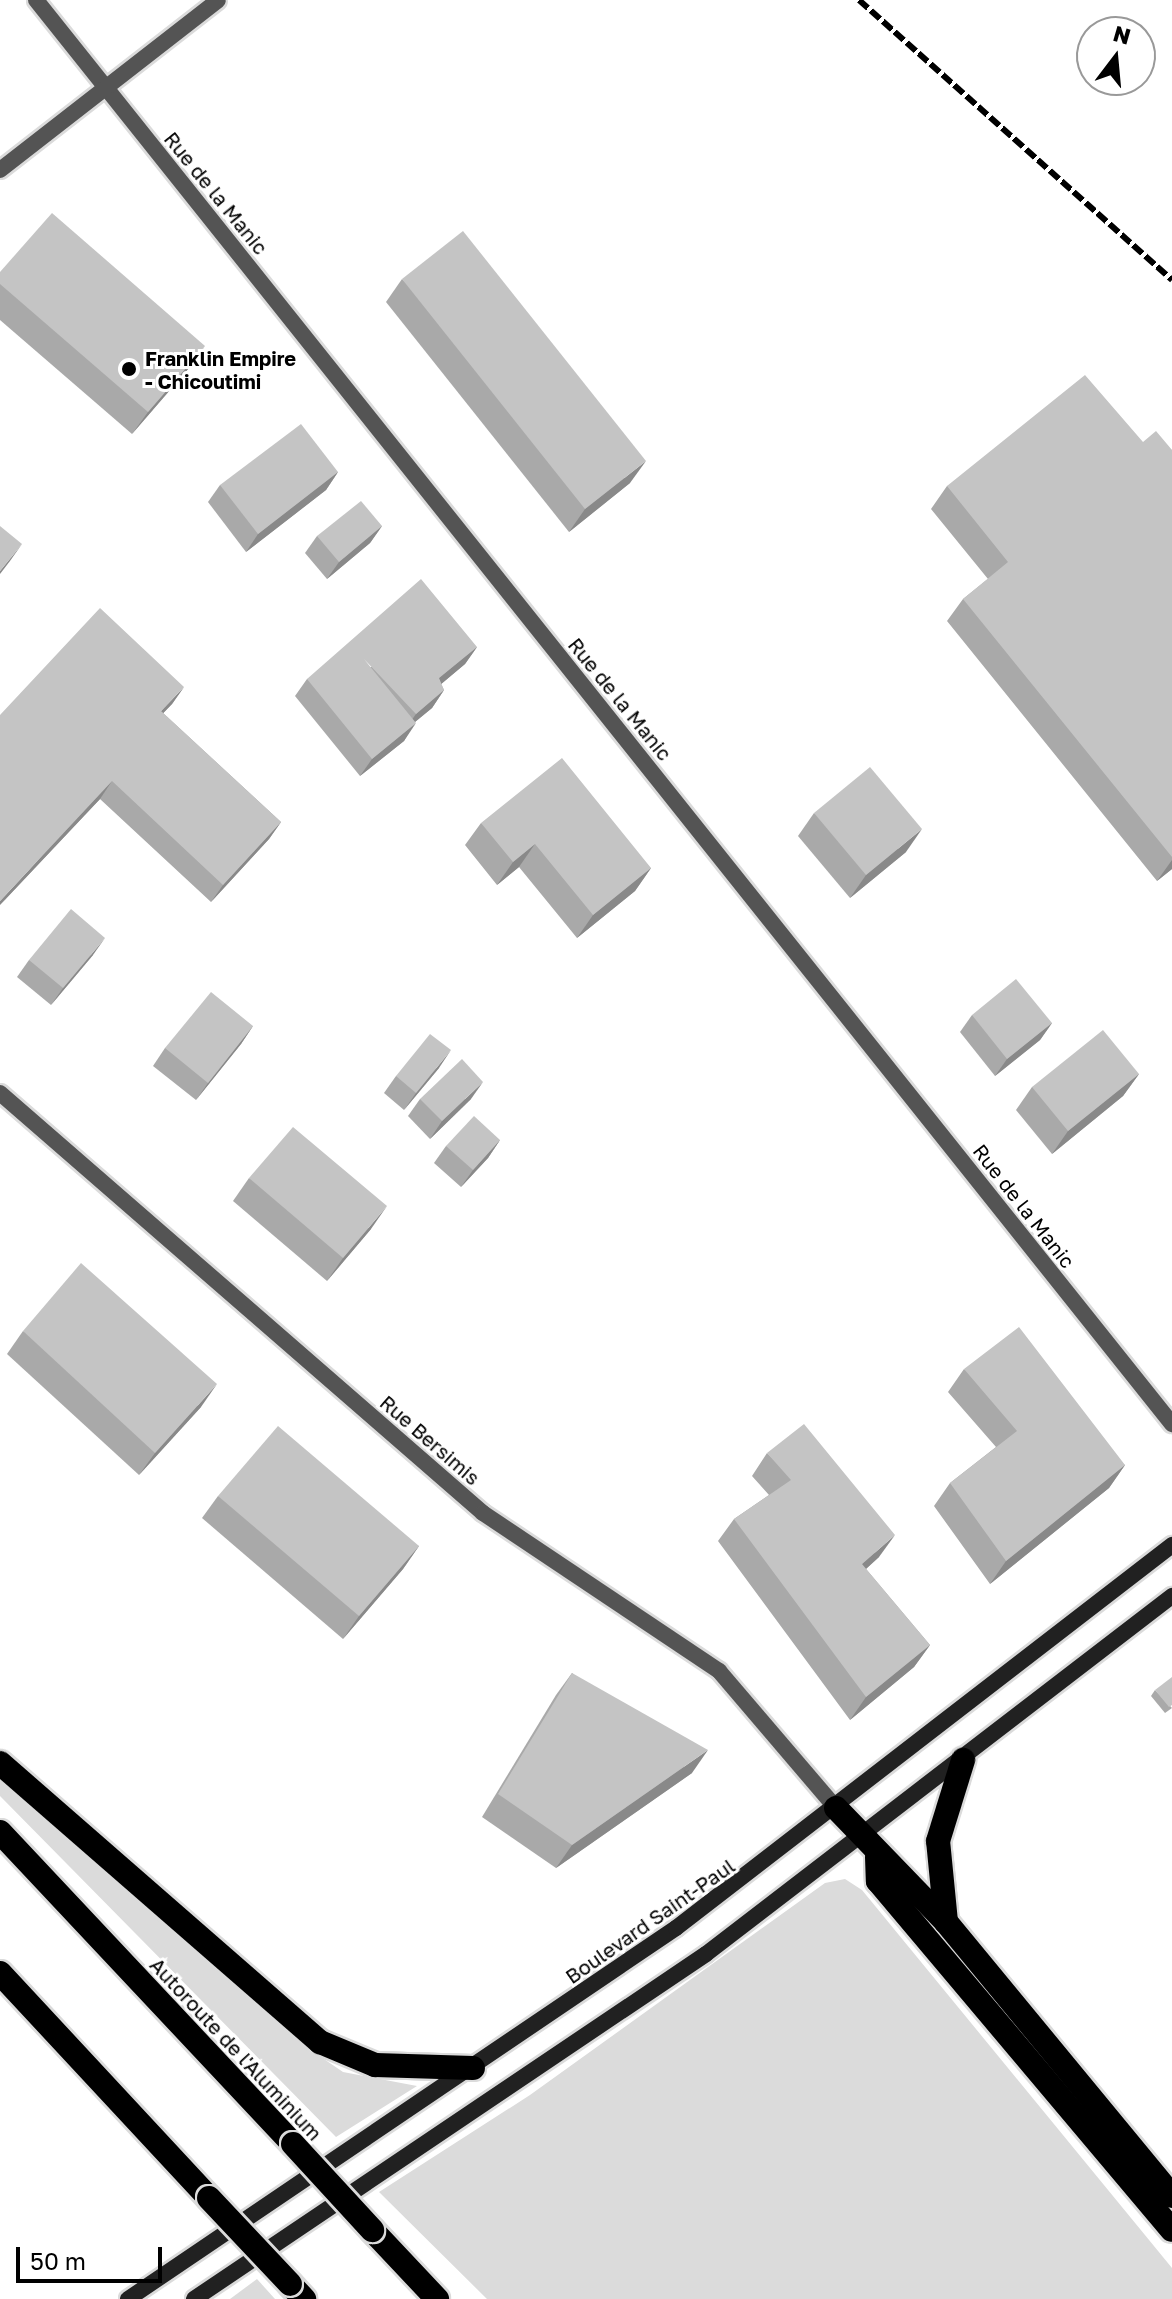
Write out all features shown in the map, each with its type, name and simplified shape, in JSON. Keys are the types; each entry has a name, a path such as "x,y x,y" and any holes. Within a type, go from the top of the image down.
{"highway":[{"path":"946,1922 938,1841 963,1760"},
{"path":"0,1763 320,2042 375,2065 473,2068"},
{"path":"836,1808 859,1839 877,1857 890,1861 946,1922 1172,2196"},
{"name":"Autoroute de l'Aluminium","path":"0,1832 439,2299"},
{"path":"877,1857 878,1881 1172,2230"},
{"path":"0,1973 297,2292"}],"main road":[{"name":"Boulevard Saint-Paul","path":"128,2299 473,2068 836,1808 1172,1545"},
{"path":"194,2299 660,1987 963,1760 1172,1596"}],"street":[{"name":"Rue de la Manic","path":"36,0 1172,1424"},
{"path":"0,170 104,85 218,0"},
{"name":"Rue Bersimis","path":"0,1093 483,1513 719,1671 836,1808"}],"shaded area":[{"path":"0,1775 296,2040 343,2072 417,2086 336,2137 0,1796"},
{"path":"845,1879 862,1890 1172,2268 1172,2299 487,2299 379,2192 530,2095 825,1883"},
{"path":"257,2279 275,2299 230,2299"}],"building":[{"path":"52,213 205,346 148,412 0,284 0,272"},
{"path":"463,231 646,461 585,509 402,279"},
{"path":"1085,375 1143,442 1156,431 1172,450 1172,857 963,599 1008,562 947,486"},
{"path":"301,424 338,472 258,534 220,485"},
{"path":"361,501 382,526 339,562 317,536"},
{"path":"0,526 22,544 0,571"},
{"path":"421,579 477,647 439,678 444,690 416,714 364,659 416,723 372,759 307,679"},
{"path":"100,608 184,687 161,711 281,822 223,885 112,781 0,901 0,715"},
{"path":"562,758 651,868 593,915 535,844 513,862 481,823"},
{"path":"870,767 922,829 866,875 814,813"},
{"path":"71,909 105,938 63,988 29,960"},
{"path":"1016,979 1052,1023 1007,1059 972,1015"},
{"path":"211,992 253,1026 208,1083 165,1048"},
{"path":"1103,1030 1139,1074 1068,1131 1032,1087"},
{"path":"430,1034 451,1050 416,1093 396,1076"},
{"path":"462,1059 483,1082 442,1121 420,1099"},
{"path":"474,1116 500,1140 473,1170 446,1146"},
{"path":"293,1127 387,1206 343,1258 249,1178"},
{"path":"81,1263 217,1384 155,1453 23,1331"},
{"path":"1019,1327 1125,1465 1006,1561 950,1483 1017,1431 964,1369"},
{"path":"804,1424 895,1535 862,1564 930,1645 866,1697 734,1519 791,1480 767,1453"},
{"path":"278,1426 419,1546 359,1616 218,1496"},
{"path":"572,1673 708,1750 572,1845 498,1794"},
{"path":"1172,1677 1172,1705 1169,1707 1155,1690"}],"railway":[{"path":"859,0 1172,280"}],"place":[{"name":"Franklin Empire - Chicoutimi","path":"129,369"}]}
